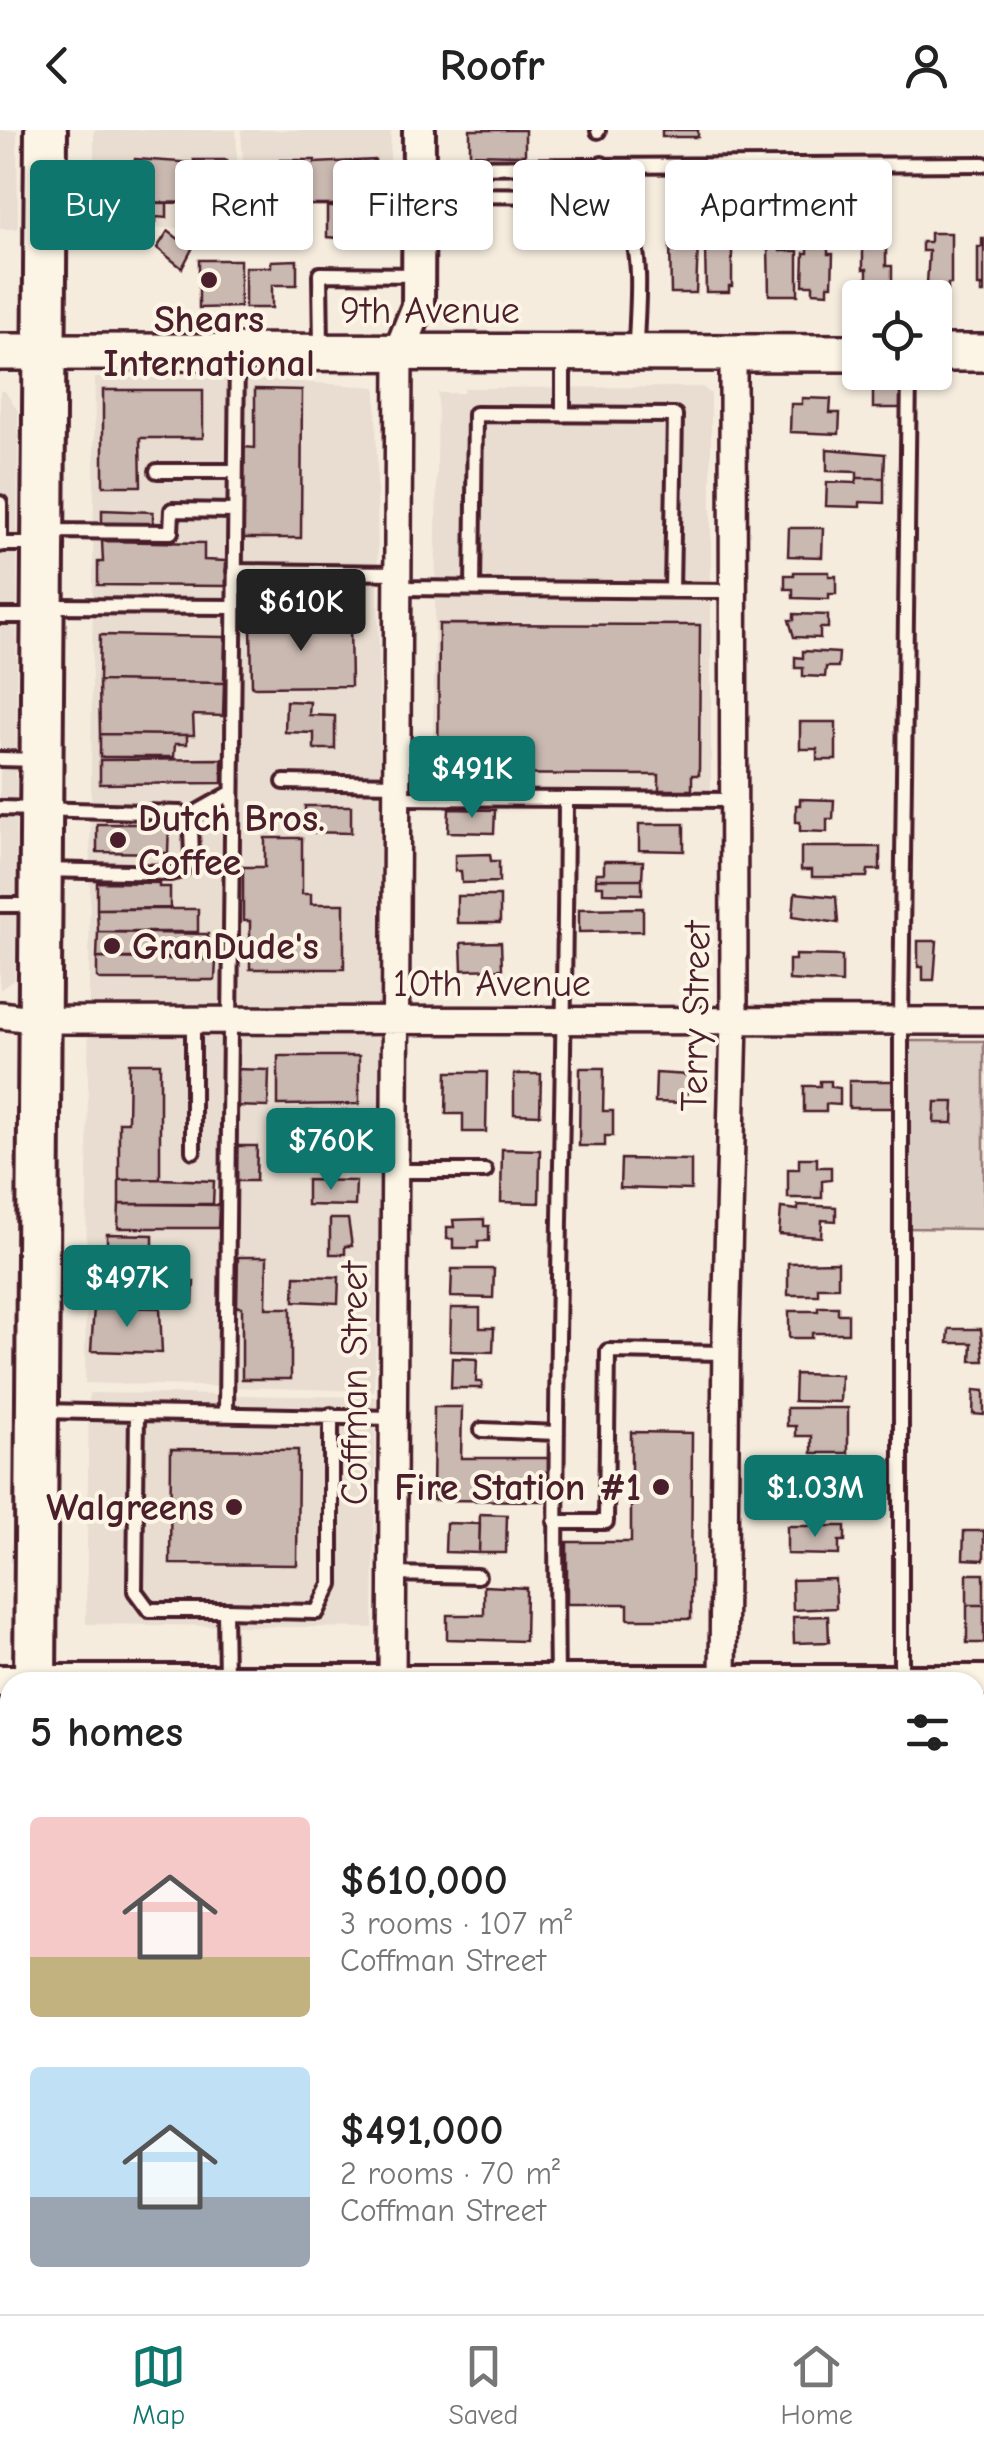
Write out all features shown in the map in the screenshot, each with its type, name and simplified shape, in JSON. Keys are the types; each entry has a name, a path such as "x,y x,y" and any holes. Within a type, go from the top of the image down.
{"highway":[{"path":"23,1672 36,1410 46,130"}],"main road":[{"name":"9th Avenue","path":"0,352 842,353"},
{"path":"952,353 984,353"}],"street":[{"name":"Coffman Street","path":"419,160 420,130"},
{"name":"Coffman Street","path":"405,1672 393,1574 399,353 418,306 418,250"},
{"name":"Terry Street","path":"723,1672 734,1021 733,353"},
{"name":"10th Avenue","path":"0,1015 40,1020 984,1021"}],"lane":[{"path":"645,164 984,164"},
{"path":"634,250 636,353"},
{"path":"321,353 320,274 418,275"},
{"path":"226,1413 236,353"},
{"path":"563,353 563,414"},
{"path":"902,1672 901,1021 910,390"},
{"path":"474,590 475,414 675,415 672,590"},
{"path":"157,471 235,471"},
{"path":"0,503 0,545 43,538 171,532 172,510 235,511"},
{"path":"234,572 398,581 474,590 733,591"},
{"path":"0,616 42,611 234,608"},
{"path":"0,759 42,760"},
{"path":"284,782 566,799 734,800"},
{"path":"184,818 231,792"},
{"path":"557,1672 555,1522 566,799"},
{"path":"0,808 180,813 191,828 192,857 182,870 41,888 0,905"},
{"path":"193,1151 194,1020"},
{"path":"395,1170 485,1170"},
{"path":"555,1522 606,1522 608,1351 726,1353"},
{"path":"36,1410 394,1418"},
{"path":"137,1413 135,1591 150,1610 317,1612 332,1584 331,1416"},
{"path":"482,1430 557,1433"},
{"path":"393,1574 478,1576"},
{"path":"225,1610 226,1672"}],"shaded area":[{"path":"0,130 17,130 18,229 0,229"},
{"path":"94,130 236,130 237,160 175,160 175,228 155,228 155,160 94,160"},
{"path":"241,130 391,130 390,160 333,160 333,207 313,207 313,160 243,160"},
{"path":"95,378 240,378 376,387 380,762 379,1263 374,1391 85,1383"},
{"path":"702,387 711,394 711,804 432,807 438,393 463,393 465,388"},
{"path":"0,391 5,391 18,411 15,979 0,990"},
{"path":"907,1041 984,1041 984,1229 907,1228"},
{"path":"89,1393 376,1397 373,1628 86,1624"}],"building":[{"path":"470,130 525,130 525,155 470,154"},
{"path":"662,130 698,130 698,137 662,137"},
{"path":"155,160 175,162 175,203 155,202"},
{"path":"313,160 333,162 333,205 313,205"},
{"path":"155,203 167,203 167,218 156,217 156,222"},
{"path":"327,207 333,207 333,238 327,237"},
{"path":"168,231 175,236 175,250 191,250 182,268 157,248"},
{"path":"930,233 951,233 951,280 927,280 929,251 922,251 922,242 930,242"},
{"path":"982,238 984,293 978,286 978,247 982,247"},
{"path":"670,250 698,250 696,293 671,293"},
{"path":"705,250 732,250 729,292 706,292"},
{"path":"768,250 798,251 798,295 769,295"},
{"path":"828,250 828,254 833,254 828,293 813,292 813,285 803,285 804,253"},
{"path":"863,250 886,250 886,266 892,266 892,280 867,280 867,269 863,269"},
{"path":"199,260 240,260 240,307 199,308"},
{"path":"297,260 297,285 272,285 272,308 245,308 245,267 271,267 271,261"},
{"path":"255,389 302,390 301,538 243,538 244,447 255,448"},
{"path":"103,390 203,390 203,438 140,438 141,486 103,486"},
{"path":"873,390 905,390 905,408 873,408"},
{"path":"802,398 831,399 830,413 840,413 839,434 790,432 791,404 802,404"},
{"path":"827,449 885,454 884,478 857,478 857,472 827,471"},
{"path":"857,478 884,478 884,503 826,506 827,482 856,483"},
{"path":"102,510 153,512 153,526 102,527"},
{"path":"789,528 823,528 822,557 788,556"},
{"path":"102,541 204,543 204,560 226,561 226,586 98,585"},
{"path":"829,572 829,576 836,576 836,594 829,594 829,599 793,598 793,589 785,589 785,575"},
{"path":"794,614 828,615 828,628 820,628 820,638 794,637 789,620 794,620"},
{"path":"313,617 313,623 350,622 351,686 252,687 251,623"},
{"path":"439,624 700,625 699,775 692,775 692,790 659,790 659,775 471,774 471,788 438,788"},
{"path":"100,635 225,637 224,683 99,681"},
{"path":"803,651 839,653 838,667 826,667 825,677 803,676 803,668 795,668 795,657 803,658"},
{"path":"99,681 224,683 223,716 193,715 194,735 100,734"},
{"path":"286,701 310,702 309,715 335,716 335,749 314,749 314,733 285,732"},
{"path":"800,722 836,722 836,760 817,760 817,749 800,749"},
{"path":"100,734 187,735 187,744 175,744 174,757 100,757"},
{"path":"222,759 222,783 100,784 100,760"},
{"path":"800,799 834,800 833,819 827,819 827,832 800,831 796,805 800,805"},
{"path":"305,806 351,806 351,833 305,832"},
{"path":"449,809 495,810 494,833 448,832"},
{"path":"97,824 169,824 168,853 97,852"},
{"path":"639,824 684,824 684,851 639,850"},
{"path":"265,838 302,838 302,894 311,894 311,904 344,904 344,969 250,969 250,921 243,921 243,867 265,867"},
{"path":"801,847 880,847 880,870 868,870 867,877 812,877 812,870 801,870"},
{"path":"490,854 491,861 499,861 499,882 462,883 461,871 455,871 455,855"},
{"path":"604,861 643,861 642,879 596,879 596,873 604,873"},
{"path":"596,879 642,879 642,894 603,893 603,886 596,886"},
{"path":"97,882 159,883 159,887 170,887 170,908 97,909"},
{"path":"795,893 836,897 838,923 793,916"},
{"path":"457,896 500,896 500,923 457,923"},
{"path":"643,908 643,931 579,932 579,909"},
{"path":"97,909 198,909 198,932 98,932"},
{"path":"98,932 208,934 207,958 97,958"},
{"path":"918,941 937,941 934,980 923,980 923,967 918,967"},
{"path":"501,942 502,969 462,970 461,943"},
{"path":"795,955 842,956 842,983 789,980 789,960 795,960"},
{"path":"97,958 216,960 215,980 101,980 97,977"},
{"path":"278,1056 359,1056 359,1104 278,1105"},
{"path":"129,1063 160,1063 160,1179 119,1180 119,1122 128,1122"},
{"path":"580,1068 604,1068 603,1111 613,1111 613,1136 605,1136 605,1146 579,1146"},
{"path":"236,1069 269,1070 268,1107 235,1106"},
{"path":"447,1072 487,1072 486,1132 463,1132 463,1114 446,1114"},
{"path":"656,1073 688,1075 687,1103 655,1102"},
{"path":"514,1074 541,1074 540,1115 514,1114"},
{"path":"820,1081 831,1081 831,1087 840,1088 840,1105 826,1104 826,1112 804,1112 804,1086 820,1086"},
{"path":"849,1081 894,1081 894,1108 849,1108"},
{"path":"935,1102 954,1102 953,1123 934,1123"},
{"path":"307,1111 360,1111 360,1133 307,1132"},
{"path":"307,1132 360,1133 359,1164 335,1163 335,1151 307,1150"},
{"path":"234,1146 257,1146 256,1181 234,1181"},
{"path":"502,1149 540,1150 539,1203 501,1202"},
{"path":"799,1158 817,1158 817,1167 831,1167 831,1180 822,1181 822,1198 788,1198 788,1169 799,1169"},
{"path":"621,1159 691,1160 691,1190 620,1188"},
{"path":"119,1180 214,1181 213,1204 119,1204"},
{"path":"307,1180 356,1181 355,1206 307,1205"},
{"path":"119,1204 219,1205 218,1228 118,1228"},
{"path":"798,1205 836,1207 836,1221 822,1220 821,1237 779,1234 781,1208 798,1210"},
{"path":"330,1219 348,1219 352,1246 345,1246 345,1254 330,1254"},
{"path":"484,1219 484,1226 489,1226 489,1241 478,1241 478,1248 453,1248 453,1239 447,1239 447,1227 454,1227 453,1220"},
{"path":"107,1234 153,1235 153,1268 107,1268"},
{"path":"238,1257 267,1257 266,1308 291,1308 291,1379 242,1379"},
{"path":"838,1262 838,1287 818,1287 818,1295 788,1295 788,1263"},
{"path":"452,1269 494,1269 493,1298 451,1297"},
{"path":"295,1276 339,1277 338,1303 294,1301"},
{"path":"97,1281 194,1282 193,1303 97,1301"},
{"path":"94,1307 160,1308 162,1353 91,1351"},
{"path":"818,1307 838,1307 838,1314 848,1314 848,1333 812,1333 812,1338 789,1338 789,1311 818,1311"},
{"path":"451,1308 480,1308 480,1328 494,1328 493,1352 450,1351"},
{"path":"949,1329 981,1329 984,1361 971,1361 972,1343 948,1343"},
{"path":"452,1358 477,1359 476,1382 482,1382 482,1388 451,1388"},
{"path":"795,1374 841,1375 840,1402 794,1401"},
{"path":"974,1390 984,1391 984,1415 973,1414"},
{"path":"434,1407 462,1407 461,1458 552,1458 552,1472 544,1472 544,1501 433,1500"},
{"path":"787,1408 848,1408 848,1453 812,1453 812,1436 796,1436 796,1426 787,1426"},
{"name":"Fire Station #1","path":"631,1432 692,1433 691,1619 628,1619 628,1604 567,1604 567,1542 631,1542"},
{"name":"Walgreens","path":"171,1449 298,1450 297,1565 170,1564"},
{"path":"791,1465 840,1465 840,1500 791,1499"},
{"path":"480,1514 507,1515 506,1553 479,1553"},
{"path":"446,1523 480,1524 479,1553 445,1552"},
{"path":"787,1526 845,1526 845,1541 839,1541 839,1555 787,1554"},
{"path":"964,1531 984,1531 984,1560 963,1559"},
{"path":"967,1574 984,1574 984,1605 967,1605"},
{"path":"835,1579 836,1608 793,1610 792,1580"},
{"path":"484,1586 526,1588 525,1641 447,1639 447,1615 484,1615"},
{"path":"967,1605 984,1605 984,1643 967,1643"},
{"path":"828,1616 829,1642 794,1643 793,1617"}],"place":[{"name":"Shears International","path":"209,280"},
{"name":"Dutch Bros. Coffee","path":"118,840"},
{"name":"GranDude's","path":"112,946"},
{"name":"Fire Station #1","path":"661,1487"},
{"name":"Walgreens","path":"234,1507"}]}
